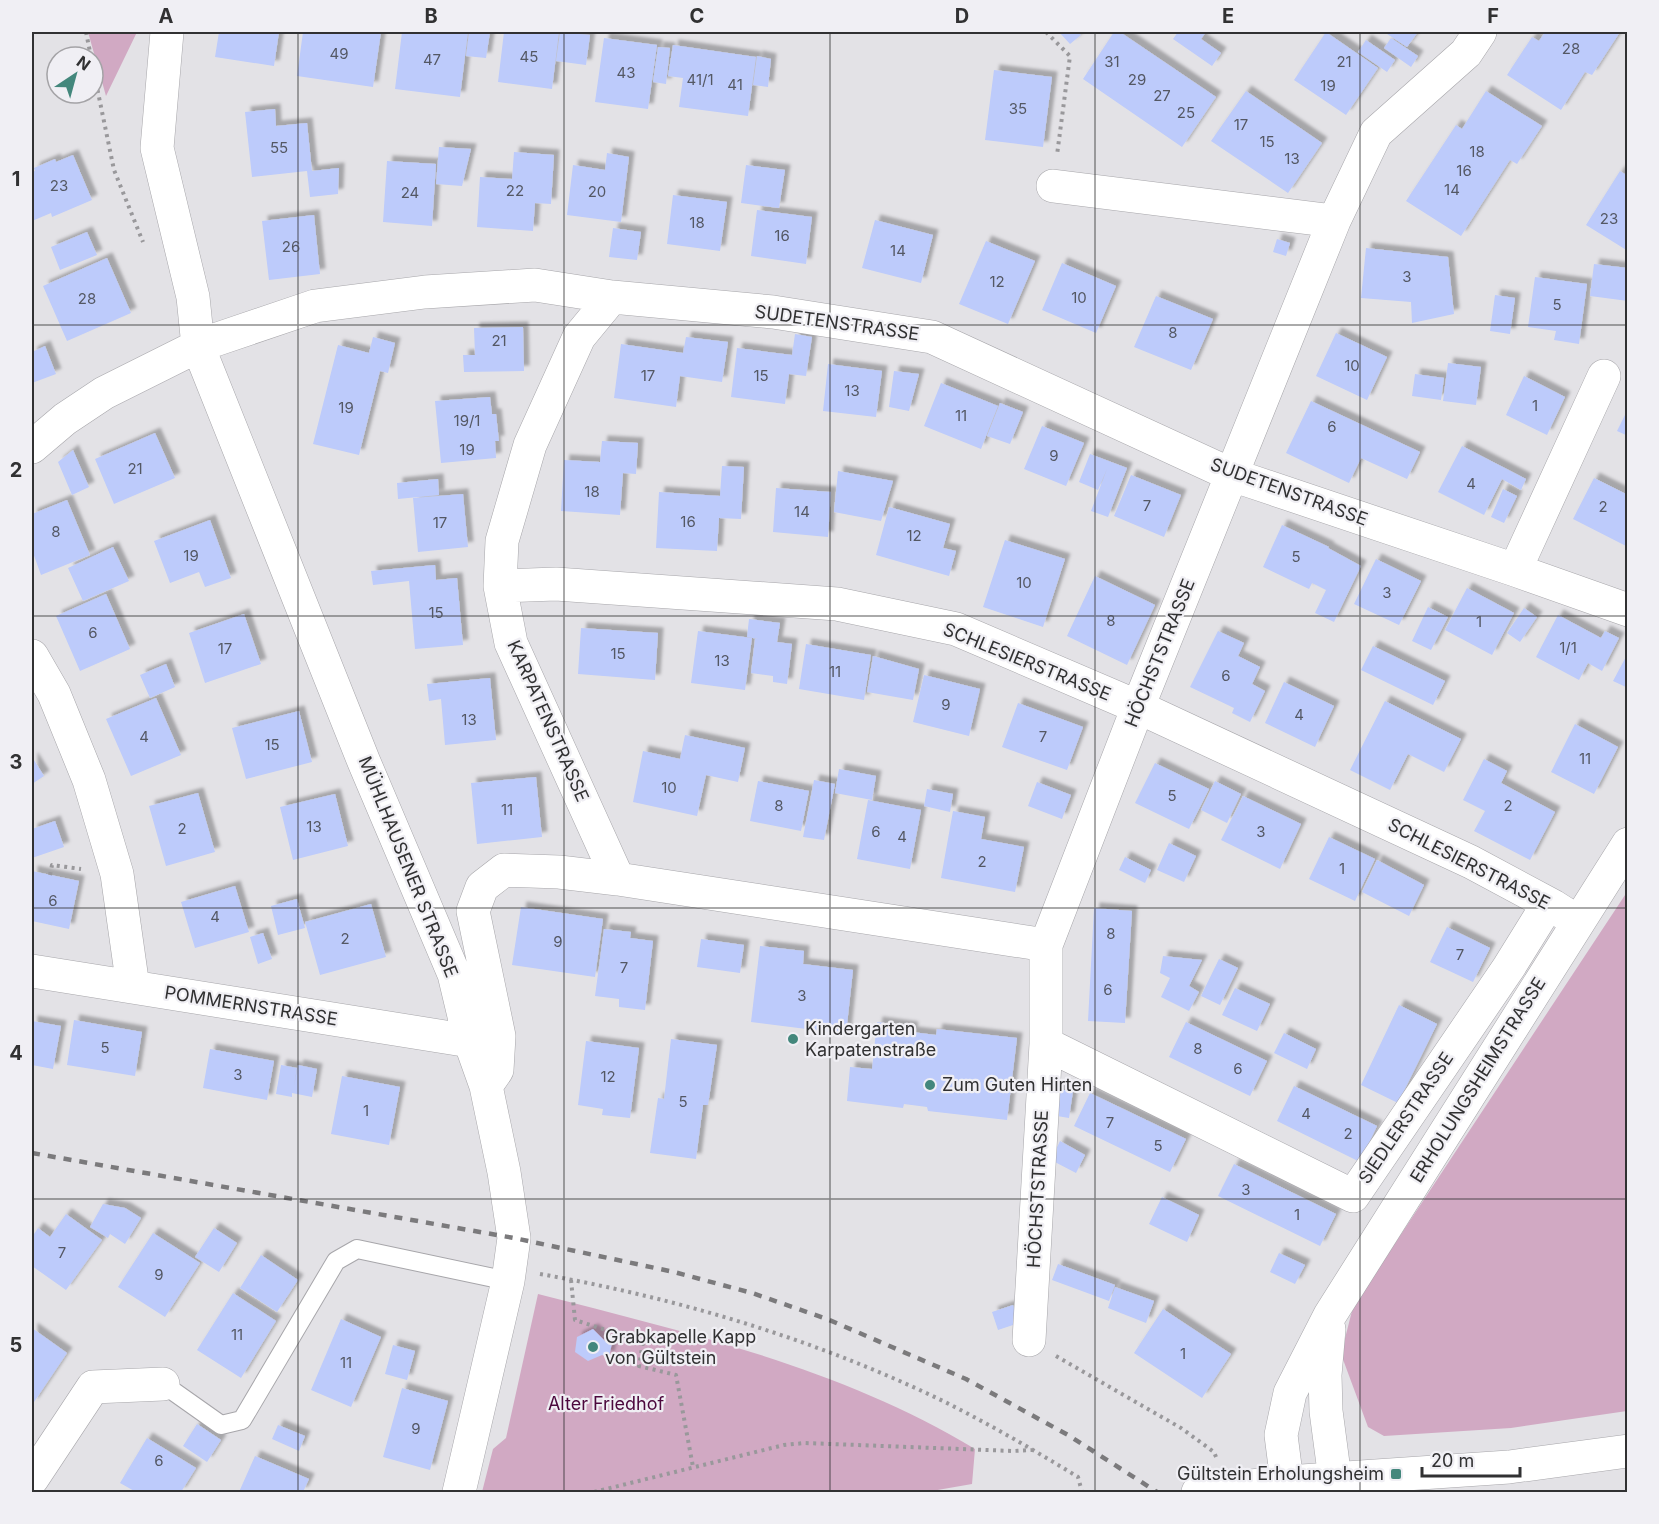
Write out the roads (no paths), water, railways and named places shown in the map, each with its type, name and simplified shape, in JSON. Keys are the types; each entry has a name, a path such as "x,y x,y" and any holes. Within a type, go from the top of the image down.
{"street":[{"name":"MÜHLHAUSENER STRASSE","path":"167,32 157,148 193,297 198,346 364,762 454,974 470,1041 486,1086 504,1172 513,1238 509,1275 459,1492"},
{"name":"HÖCHSTSTRASSE","path":"1029,1340 1046,1044 1046,945 1138,707 1334,221 1376,133 1466,53 1480,32"},
{"path":"1053,186 1334,221"},
{"name":"SUDETENSTRASSE","path":"32,447 65,419 104,393 198,346 315,306 425,292 535,285 612,297 773,312 932,337 1232,475 1628,610"},
{"name":"KARPATENSTRASSE","path":"612,297 579,337 530,445 502,541 500,586 512,643 618,879"},
{"path":"1515,570 1604,376"},
{"name":"SCHLESIERSTRASSE","path":"500,586 556,584 837,604 956,629 1138,707 1471,862 1578,922"},
{"path":"32,656 54,694 90,780 117,874 133,987"},
{"name":"ERHOLUNGSHEIMSTRASSE","path":"1288,1487 1281,1435 1290,1393 1330,1316 1628,844"},
{"path":"486,1086 497,1070 499,1036 473,911 482,887 504,870 559,872 618,879 1046,945"},
{"name":"SIEDLERSTRASSE","path":"1046,1044 1353,1196 1509,967 1548,904"},
{"name":"POMMERNSTRASSE","path":"32,971 470,1041"},
{"name":"ERHOLUNGSHEIMSTRASSE","path":"1330,1316 1325,1375 1326,1411 1335,1479"},
{"path":"32,1479 93,1387 163,1384"},
{"path":"1213,1491 1288,1487 1335,1479 1509,1467 1628,1451"}],"lane":[{"path":"163,1384 221,1425 242,1420 336,1261 357,1249 509,1275"}],"railway":[{"path":"32,1153 514,1238 674,1272 752,1293 827,1319 966,1379 1068,1435 1157,1492"}],"place":[{"name":"Kindergarten Karpatenstraße","path":"793,1039"},
{"name":"Zum Guten Hirten","path":"930,1085"},
{"name":"Grabkapelle Kapp von Gültstein","path":"593,1347"},
{"name":"Gültstein Erholungsheim","path":"1396,1474"}],"park label":[{"name":"Alter Friedhof","path":"606,1404"}]}
